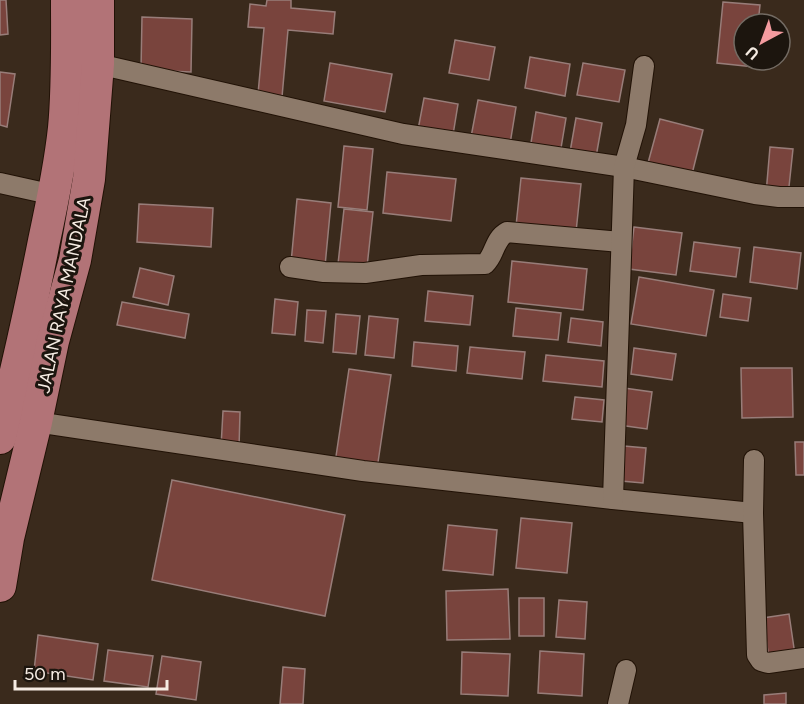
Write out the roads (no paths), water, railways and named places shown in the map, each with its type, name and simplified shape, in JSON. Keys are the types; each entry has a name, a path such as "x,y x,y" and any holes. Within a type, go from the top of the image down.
{"highway":[{"name":"JALAN RAYA MANDALA","path":"0,586 8,538 36,422 29,383 64,129 68,53 67,0"},
{"name":"JALAN RAYA MANDALA","path":"0,438 53,341 75,260 88,179 98,64 98,0"}],"street":[{"path":"98,64 403,134 624,167 755,194 804,197"},
{"path":"613,499 624,167 636,125 644,66"},
{"path":"0,183 54,195"},
{"path":"290,267 324,272 365,273 421,265 485,264 491,257 499,238 507,232 621,242"},
{"path":"36,422 363,471 753,513"},
{"path":"754,460 753,513 757,655 764,662 804,658"},
{"path":"618,704 626,670"}]}
